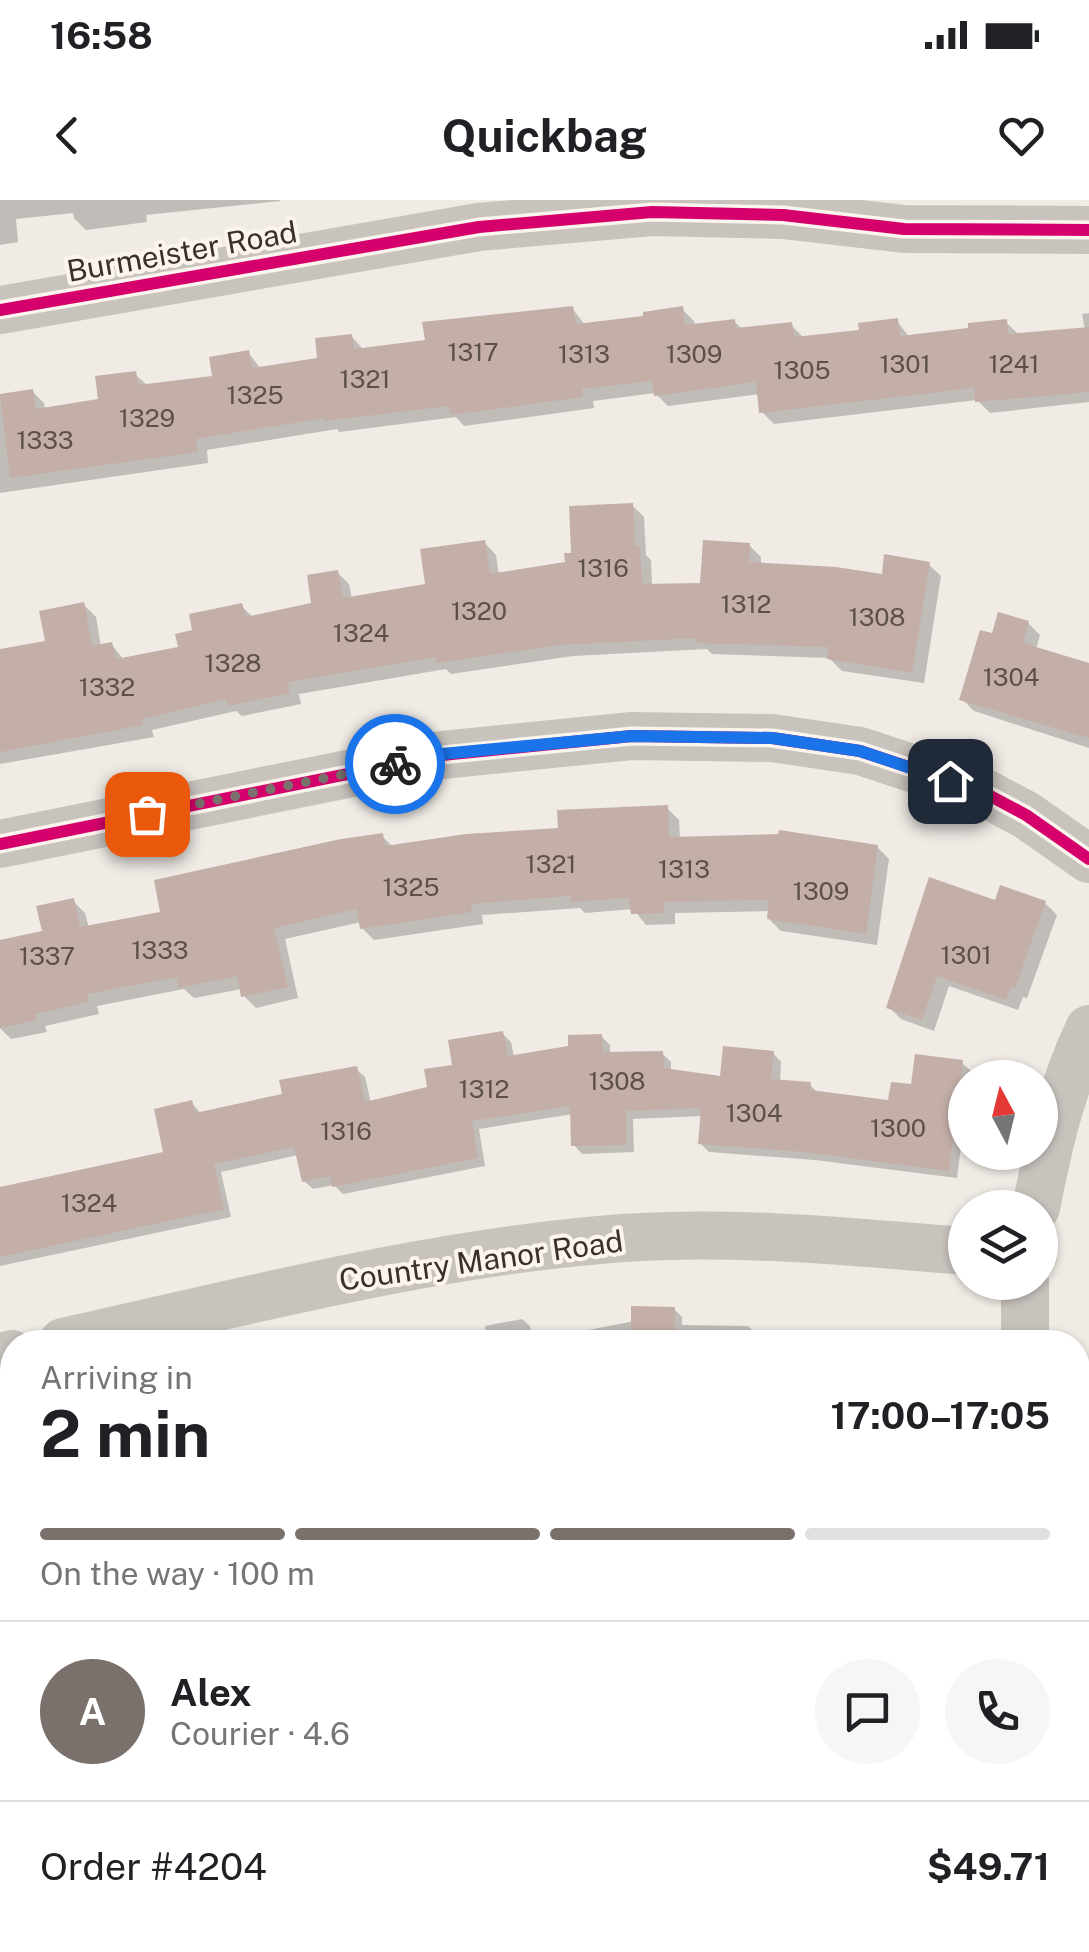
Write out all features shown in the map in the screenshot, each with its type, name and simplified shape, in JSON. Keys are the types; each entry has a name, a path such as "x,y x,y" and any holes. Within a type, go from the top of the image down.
{"street":[{"name":"Burmeister Road","path":"0,310 479,227 652,212 783,215 904,229 1089,230"},
{"path":"0,844 442,754 632,736 772,738 860,751 980,791 1026,815 1089,859"},
{"path":"1040,1190 1050,1138 1074,1060 1089,1028"},
{"name":"Country Manor Road","path":"117,1330 367,1274 504,1251 609,1240 807,1238 948,1250"},
{"path":"1025,1330 1026,1300"}],"building":[{"path":"573,306 576,324 643,316 643,312 683,306 685,325 735,319 736,328 792,322 794,337 859,330 858,323 898,318 900,336 1007,319 1008,334 1089,327 1089,392 975,402 974,388 759,413 756,382 654,396 652,381 582,389 583,397 450,415 449,406 325,418 196,439 198,452 10,478 0,394 33,389 36,409 98,399 95,376 136,371 138,385 212,376 209,357 249,350 252,368 317,358 315,338 352,334 354,349 425,340 422,322"},
{"path":"633,503 642,584 700,583 703,540 750,543 749,562 882,574 884,554 930,562 912,673 827,659 829,647 697,643 697,638 560,645 437,663 436,657 288,682 290,693 228,706 226,699 142,719 143,725 0,752 0,649 45,641 39,611 84,602 92,646 112,642 116,659 178,647 175,634 192,630 189,614 242,603 246,617 311,603 307,575 338,570 343,598 425,584 420,549 485,540 490,574 565,562 564,553 571,553 569,506"},
{"path":"998,612 1029,621 1023,643 1089,663 1089,738 959,700 980,630 992,633"},
{"path":"668,805 669,837 778,834 779,830 878,845 866,934 767,919 769,900 664,902 664,913 631,914 629,898 571,902 570,896 471,904 472,912 360,929 357,909 274,928 288,987 241,997 237,976 179,988 177,977 87,994 89,1002 35,1014 36,1020 0,1028 0,940 42,931 36,906 74,898 80,927 160,912 154,880 341,839 383,833 385,846 466,834 558,828 557,810"},
{"path":"929,877 995,900 1000,885 1046,901 1015,988 1011,986 1006,1000 937,976 922,1020 886,1008"},
{"path":"503,1031 508,1056 568,1046 568,1035 602,1034 603,1052 663,1051 664,1068 720,1076 723,1046 774,1051 771,1079 811,1082 810,1090 888,1100 891,1082 911,1084 915,1054 963,1060 948,1060 949,1171 804,1152 698,1144 701,1108 626,1111 626,1145 571,1146 570,1106 472,1121 478,1158 332,1187 330,1176 302,1182 294,1147 214,1164 224,1209 0,1257 0,1187 163,1152 154,1109 192,1100 195,1113 282,1094 279,1080 357,1066 365,1102 427,1087 424,1069 452,1065 448,1040"},
{"path":"631,1306 675,1307 675,1330 631,1330"}],"cycle path":[{"path":"0,310 479,227 652,212 783,215 904,229 1089,230"},
{"path":"0,844 442,755 632,736 772,738 860,751 981,791 1026,815 1089,859"}],"way so far":[{"path":"147,814 395,764"}],"route":[{"path":"395,764 442,754 632,736 772,738 860,751 950,781"}]}
